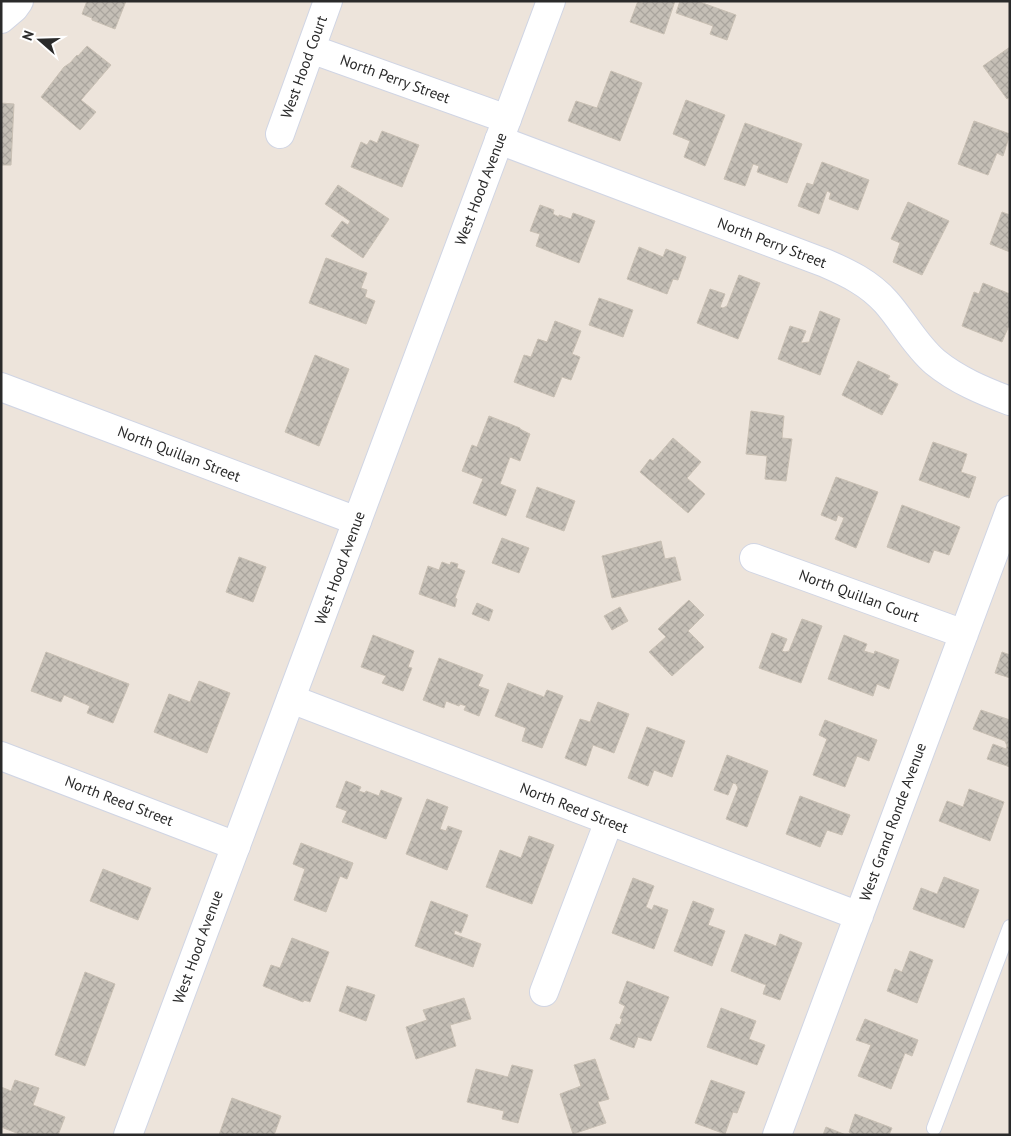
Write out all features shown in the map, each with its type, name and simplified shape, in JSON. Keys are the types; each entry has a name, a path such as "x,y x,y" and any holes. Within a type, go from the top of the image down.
{"street":[{"path":"1,19 19,1"},
{"name":"West Hood Court","path":"280,134 328,1"},
{"name":"West Hood Avenue","path":"128,1135 551,1"},
{"name":"North Perry Street","path":"311,48 503,130 852,274 887,302 934,361 960,379 987,393 1010,401"},
{"name":"North Quillan Street","path":"1,387 357,521"},
{"name":"West Grand Ronde Avenue","path":"777,1135 1010,510"},
{"name":"North Quillan Court","path":"754,558 964,634"},
{"name":"North Reed Street","path":"291,699 859,916"},
{"name":"North Reed Street","path":"1,756 236,846"},
{"path":"544,992 608,821"}],"lane":[{"path":"934,1128 1010,927"}],"building":[{"path":"87,1 126,1 115,29 82,14"},
{"path":"638,1 642,3 643,1 675,1 664,34 630,22"},
{"path":"680,1 697,1 736,15 727,40 710,34 713,26 676,13"},
{"path":"87,46 111,65 81,100 96,112 80,130 41,97 64,67"},
{"path":"1010,47 1010,97 1007,99 983,66"},
{"path":"611,71 642,83 620,141 568,121 576,101 597,108"},
{"path":"686,100 725,115 705,166 684,157 690,141 673,134"},
{"path":"1,103 14,104 11,165 1,165"},
{"path":"974,121 1010,134 1003,156 997,153 988,175 958,164"},
{"path":"745,123 802,144 787,183 757,172 759,166 753,164 745,186 724,179"},
{"path":"382,131 419,145 402,187 351,167 361,142 367,145 370,140 377,143"},
{"path":"822,162 869,180 858,210 829,199 831,193 827,191 819,214 798,206 807,183 813,185"},
{"path":"338,185 389,219 363,258 331,236 342,221 348,225 350,221 325,204"},
{"path":"908,202 949,221 922,275 893,262 900,243 891,239"},
{"path":"540,205 554,210 553,214 559,217 559,215 571,219 573,213 595,221 579,263 536,246 540,234 530,231"},
{"path":"1002,212 1010,215 1010,252 990,244"},
{"path":"639,247 663,257 666,249 686,257 678,280 673,279 667,294 627,279"},
{"path":"326,258 367,273 361,288 367,290 365,297 375,301 366,324 309,303"},
{"path":"739,275 760,283 738,339 697,323 710,289 725,294 720,307 723,308 727,306"},
{"path":"983,283 1010,294 1010,323 1002,342 962,326 974,292 979,294"},
{"path":"599,298 633,310 623,337 589,325"},
{"path":"820,311 840,319 820,375 778,359 790,326 806,331 801,343 809,342"},
{"path":"555,321 581,331 572,354 580,357 571,380 562,377 554,397 514,382 524,355 531,357 538,339 547,342"},
{"path":"315,355 349,369 319,446 285,432"},
{"path":"858,361 890,376 888,379 898,384 882,415 842,395"},
{"path":"751,411 784,416 782,438 792,439 786,481 765,479 767,456 746,454"},
{"path":"489,416 530,434 520,461 510,457 500,484 516,490 506,516 473,503 483,479 462,471 472,445 477,447"},
{"path":"673,438 701,462 687,478 705,494 688,513 640,472 650,459 653,461"},
{"path":"933,442 967,454 961,472 976,477 969,498 919,480"},
{"path":"836,477 878,492 856,548 835,539 844,518 838,515 836,521 821,515"},
{"path":"537,487 575,501 564,531 526,517"},
{"path":"902,505 960,527 949,555 934,550 929,563 887,547"},
{"path":"502,538 529,548 519,573 492,563"},
{"path":"661,541 665,559 675,557 681,580 612,598 602,556"},
{"path":"239,557 266,567 253,602 226,592"},
{"path":"442,562 450,565 451,562 458,564 457,568 465,571 455,598 457,599 455,607 419,594 428,566 439,570"},
{"path":"689,600 704,615 688,631 704,647 672,676 649,652 666,637 658,629"},
{"path":"477,603 493,610 489,621 472,614"},
{"path":"620,607 628,621 612,630 604,616"},
{"path":"802,619 822,626 801,683 759,668 772,633 787,639 782,651 789,651"},
{"path":"373,635 414,651 408,667 412,668 403,691 382,683 386,676 361,667"},
{"path":"844,635 867,644 864,651 874,654 875,651 899,660 889,689 877,684 873,696 828,679"},
{"path":"46,652 129,684 113,723 87,713 90,706 64,695 61,702 31,691"},
{"path":"1002,652 1010,655 1010,678 995,673"},
{"path":"439,658 483,675 478,686 489,690 479,716 464,710 466,706 460,704 459,706 446,701 444,708 423,700"},
{"path":"199,681 230,693 207,753 154,732 169,694 190,702"},
{"path":"508,683 544,697 547,690 563,696 542,748 522,741 526,728 495,716"},
{"path":"598,702 629,714 614,753 593,745 586,766 565,758 580,719 590,722"},
{"path":"981,710 1010,720 1010,767 987,759 993,744 1006,749 1007,746 1005,741 973,729"},
{"path":"825,720 877,740 869,761 857,756 845,787 813,775 827,739 819,735"},
{"path":"647,727 685,741 672,777 654,770 648,786 628,778"},
{"path":"727,755 768,771 747,827 726,819 738,788 736,784 733,783 728,795 714,790"},
{"path":"346,781 361,787 359,791 365,793 366,791 379,796 381,790 402,798 386,839 342,822 347,811 336,807"},
{"path":"969,789 1004,802 990,841 939,821 947,801 963,807"},
{"path":"800,796 850,815 842,835 827,830 820,847 786,834"},
{"path":"427,799 448,807 440,829 446,831 448,826 462,831 447,870 406,854"},
{"path":"529,836 554,845 532,904 486,887 500,850 521,858"},
{"path":"301,843 353,863 347,879 340,876 326,912 294,900 305,869 293,864"},
{"path":"103,869 151,888 138,920 90,901"},
{"path":"944,877 979,890 964,928 913,909 921,888 937,894"},
{"path":"633,878 654,886 646,907 652,910 654,905 668,910 654,949 612,933"},
{"path":"431,901 468,915 461,933 455,930 454,934 481,944 473,967 415,946"},
{"path":"693,901 714,909 708,925 725,931 712,966 674,951"},
{"path":"745,934 776,946 780,934 802,943 780,1000 763,994 766,985 731,971"},
{"path":"292,938 329,952 310,1002 304,1000 303,1002 263,986 271,965 280,968"},
{"path":"910,951 933,960 917,1003 887,991 895,969 902,972"},
{"path":"85,972 115,984 85,1066 55,1055"},
{"path":"627,981 669,997 651,1041 638,1037 634,1048 610,1039 616,1024 620,1025 622,1019 620,1018 625,1006 619,1003"},
{"path":"347,986 375,995 366,1021 339,1011"},
{"path":"464,998 471,1019 450,1025 456,1046 416,1059 406,1027 427,1020 423,1010"},
{"path":"721,1008 756,1021 749,1039 765,1045 757,1065 707,1047"},
{"path":"865,1019 918,1040 912,1056 905,1053 891,1089 858,1076 871,1045 856,1040"},
{"path":"595,1059 609,1099 598,1102 606,1123 573,1134 560,1094 581,1086 574,1065"},
{"path":"512,1065 533,1070 518,1123 502,1119 504,1111 467,1102 476,1069 508,1077"},
{"path":"15,1080 39,1088 33,1105 65,1117 58,1135 22,1135 1,1127 1,1087 11,1091"},
{"path":"711,1080 745,1092 737,1113 733,1112 725,1134 695,1123"},
{"path":"232,1098 281,1116 274,1135 219,1135"},
{"path":"855,1114 892,1128 889,1135 853,1135 849,1132"},
{"path":"826,1127 846,1135 823,1135"}]}
